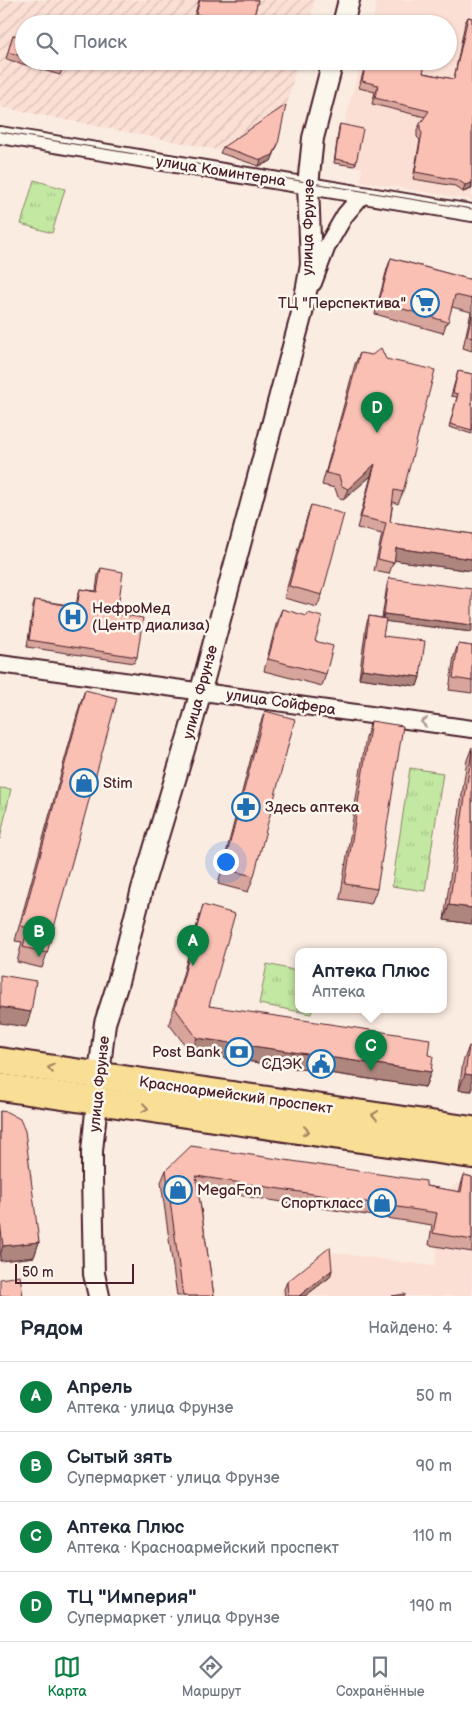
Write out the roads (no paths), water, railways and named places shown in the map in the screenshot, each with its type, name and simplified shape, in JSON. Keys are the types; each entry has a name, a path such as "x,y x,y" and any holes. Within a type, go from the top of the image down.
{"main road":[{"name":"Красноармейский проспект","path":"0,1061 472,1130"},
{"name":"улица Фрунзе","path":"97,1102 99,1075"},
{"name":"Красноармейский проспект","path":"0,1087 472,1155"}],"street":[{"path":"345,15 349,0"},
{"name":"улица Фрунзе","path":"99,1075 105,1023 142,889 201,690 302,313 310,265 308,186 312,138 331,70"},
{"name":"улица Коминтерна","path":"0,135 472,213"},
{"path":"302,313 327,246 345,215 362,195"},
{"name":"улица Сойфера","path":"0,664 201,690 472,729"},
{"name":"улица Фрунзе","path":"97,1102 92,1151 92,1178 94,1274 99,1296"}],"tram line":[{"path":"0,132 472,209"}],"place":[{"name":"ТЦ \"Перспектива\"","path":"425,303"},
{"name":"ТЦ \"Империя\"","path":"377,433"},
{"name":"НефроМед (Центр диализа)","path":"73,617"},
{"name":"Stim","path":"84,783"},
{"name":"Здесь аптека","path":"246,807"},
{"name":"Сытый зять","path":"39,957"},
{"name":"Апрель","path":"193,966"},
{"name":"Post Bank","path":"239,1052"},
{"name":"СДЭК","path":"321,1064"},
{"name":"Аптека Плюс","path":"371,1071"},
{"name":"MegaFon","path":"178,1190"},
{"name":"Спорткласс","path":"382,1203"}]}
